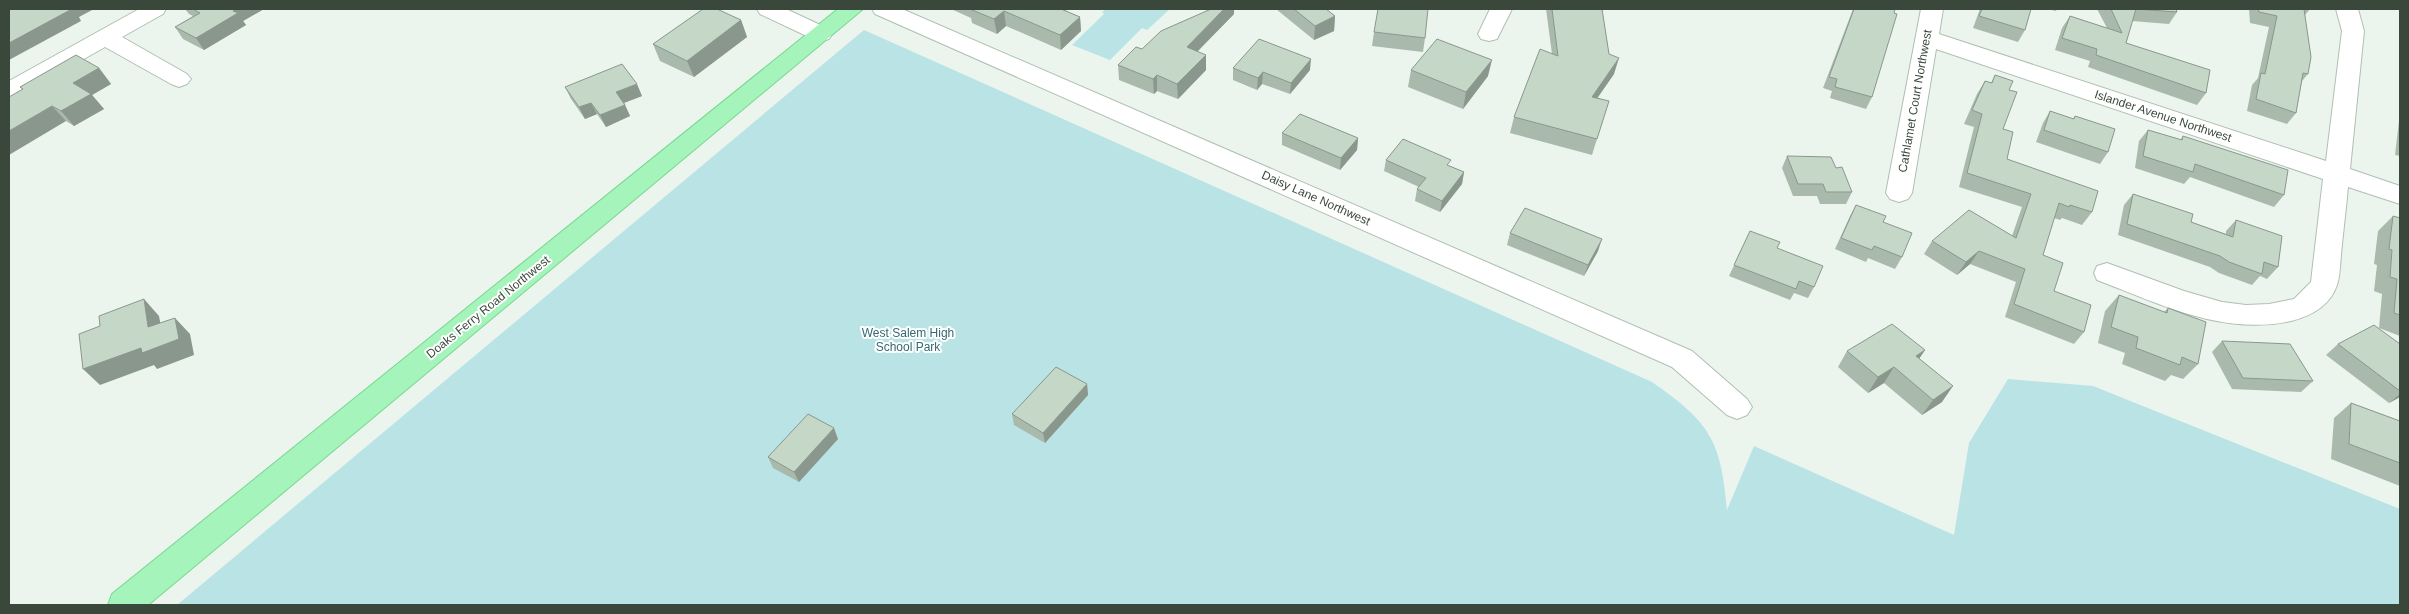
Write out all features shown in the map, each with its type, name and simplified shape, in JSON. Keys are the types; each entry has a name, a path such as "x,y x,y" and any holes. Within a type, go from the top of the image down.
{"main road":[{"name":"Doaks Ferry Road Northwest","path":"124,605 852,9"}],"street":[{"path":"9,90 155,9"},
{"path":"768,9 821,34"},
{"name":"Daisy Lane Northwest","path":"882,9 1682,359 1737,407"},
{"path":"1489,34 1501,9"},
{"name":"Cathlamet Court Northwest","path":"1898,193 1932,9"},
{"path":"2107,273 2187,302 2249,316 2280,314 2307,305 2324,285 2353,31 2347,9"},
{"path":"105,37 179,79"},
{"name":"Islander Avenue Northwest","path":"1927,38 2400,195"}],"green space":[{"path":"1106,9 1170,9 1147,30 1142,28 1110,60 1072,45 1104,14 1102,12"},
{"name":"West Salem High School Park","path":"864,30 1652,382 1687,409 1709,434 1721,466 1727,510 1754,446 1954,535 1969,443 2008,379 2093,386 2400,509 2400,605 177,605"}],"building":[{"path":"9,9 72,9 9,43"},
{"path":"193,9 236,9 233,11 238,13 196,38 175,27 200,13"},
{"path":"703,9 717,9 741,20 687,61 653,44"},
{"path":"970,9 1061,9 1080,17 1060,35 1004,11 994,19"},
{"path":"1211,9 1224,9 1187,47 1206,55 1177,84 1157,75 1153,79 1118,65 1136,47 1142,49 1161,31"},
{"path":"1294,9 1326,9 1335,16 1315,26"},
{"path":"1378,9 1428,9 1425,38 1374,32"},
{"path":"1552,9 1602,9 1609,54 1619,58 1592,97 1609,101 1597,139 1514,117 1540,49 1558,56"},
{"path":"1854,9 1895,9 1894,13 1897,14 1872,97 1835,87 1837,79 1829,77"},
{"path":"1982,9 2031,9 2025,30 1979,16"},
{"path":"2111,9 2136,9 2126,43 2210,70 2206,93 2096,55 2097,49 2062,38 2070,16 2122,33"},
{"path":"2136,9 2176,9 2177,12"},
{"path":"2258,9 2304,9 2311,57 2308,74 2303,73 2296,113 2256,99 2261,73 2265,74 2277,16 2259,12"},
{"path":"1259,39 1311,59 1291,83 1263,72 1258,78 1233,68"},
{"path":"1437,39 1492,60 1466,92 1411,70"},
{"path":"76,55 99,68 73,83 91,94 61,111 52,106 9,131 9,97 23,89 20,87"},
{"path":"622,64 637,84 616,92 625,105 600,115 591,103 579,107 565,87"},
{"path":"1995,75 2013,81 2009,90 2017,92 2003,129 2013,132 2007,159 2098,191 2092,212 2059,203 2043,255 2063,263 2054,291 2091,305 2084,332 2014,304 2025,269 1979,251 1966,262 1932,241 1969,210 2016,238 2031,194 1967,173 1982,114 1972,110 1985,81 1992,83"},
{"path":"2050,111 2074,119 2075,116 2115,129 2108,152 2044,130"},
{"path":"1300,114 1358,138 1341,158 1282,133"},
{"path":"2148,130 2182,140 2183,136 2288,170 2284,195 2195,164 2193,172 2143,156"},
{"path":"1403,139 1451,160 1447,165 1464,172 1442,201 1417,189 1426,178 1386,160"},
{"path":"1787,156 1831,157 1836,168 1842,167 1852,192 1826,192 1823,184 1798,184"},
{"path":"2133,194 2193,214 2191,222 2233,237 2236,220 2282,236 2278,267 2264,262 2262,274 2229,262 2220,256 2127,224"},
{"path":"1856,205 1886,216 1883,222 1912,233 1902,257 1874,246 1872,250 1841,238"},
{"path":"1525,208 1602,239 1588,265 1510,233"},
{"path":"2393,216 2400,218 2400,315 2394,313 2397,279 2390,277 2392,250 2389,249"},
{"path":"1750,231 1780,242 1777,248 1823,266 1814,287 1799,281 1796,289 1734,265"},
{"path":"2119,295 2167,313 2168,308 2206,322 2198,364 2182,357 2180,365 2136,348 2138,337 2111,327"},
{"path":"144,299 148,327 175,318 179,339 142,353 141,348 83,369 79,334 100,326 99,316"},
{"path":"1892,324 1925,350 1916,356 1953,386 1933,400 1894,367 1878,377 1847,351"},
{"path":"2374,325 2400,344 2400,391 2338,344"},
{"path":"2222,341 2290,344 2313,381 2243,378"},
{"path":"1056,367 1087,384 1043,433 1012,414"},
{"path":"2351,403 2400,421 2400,463 2349,444"},
{"path":"808,414 834,428 794,472 768,457"}]}
